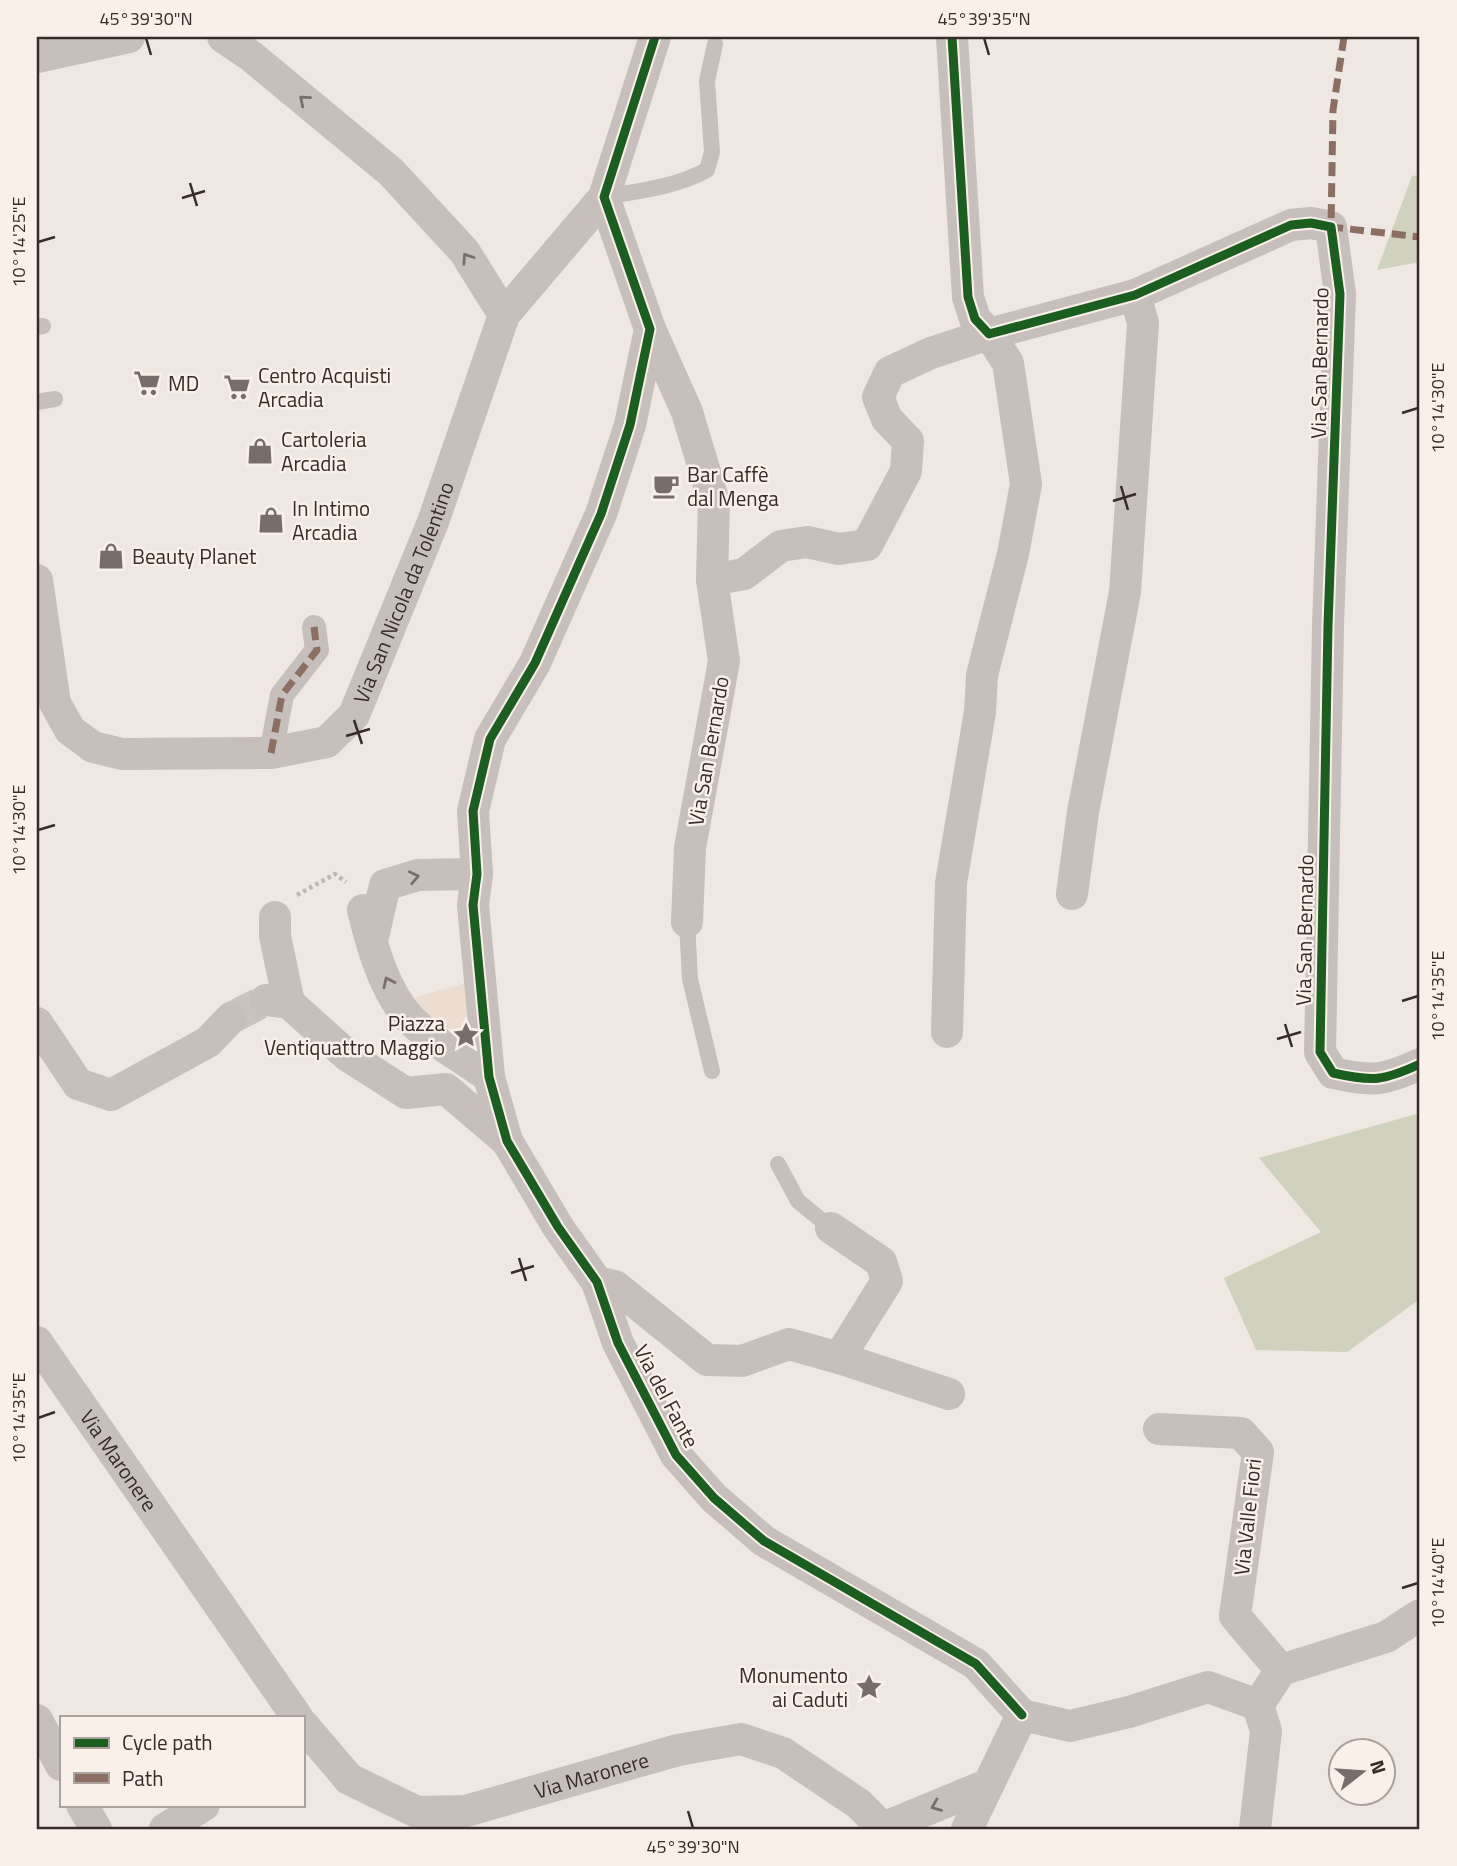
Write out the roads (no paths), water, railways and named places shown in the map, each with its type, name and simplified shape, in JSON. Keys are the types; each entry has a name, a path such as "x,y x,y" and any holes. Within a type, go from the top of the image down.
{"street":[{"path":"37,57 129,37"},
{"path":"223,37 251,56 391,172 464,251 504,315"},
{"path":"604,197 655,37"},
{"path":"947,1032 951,883 981,712 982,675 1013,554 1026,484 1008,363 989,334 975,319 968,298 952,37"},
{"name":"Via San Nicola da Tolentino","path":"37,580 55,702 70,730 93,747 122,754 271,753 327,742 354,715 433,522 504,315 604,197"},
{"name":"Via San Bernardo","path":"604,197 650,329 687,412 714,502 712,579 724,661 690,848 687,922"},
{"name":"Via San Bernardo","path":"712,579 744,575 781,546 807,542 839,549 867,545 906,471 908,442 887,419 878,397 890,372 930,353 989,334 1135,295 1291,225 1311,223 1331,227 1340,294 1328,625 1320,1052 1333,1073 1360,1079 1388,1079 1420,1064"},
{"path":"1072,894 1083,812 1125,592 1143,323 1135,295"},
{"name":"Via del Fante","path":"650,329 630,425 601,514 534,663 490,739 473,811 477,874 474,905 489,1077 508,1141 558,1227 597,1282 618,1343 676,1455 714,1498 764,1541 976,1664 1022,1715"},
{"path":"271,753 282,695 317,650 314,627"},
{"path":"372,945 375,918 384,885 418,875 477,874"},
{"path":"363,910 372,945 390,989 410,1019 489,1077"},
{"path":"275,917 278,1001 348,1056 406,1093 446,1089 508,1141"},
{"path":"37,1023 78,1084 111,1095 208,1042 230,1018"},
{"path":"831,1228 881,1262 887,1281 839,1358"},
{"path":"597,1282 615,1286 707,1360 742,1361 789,1344 949,1394"},
{"name":"Via Maronere","path":"37,1342 293,1716"},
{"name":"Via Valle Fiori","path":"1159,1429 1241,1433 1258,1452 1235,1616 1281,1670"},
{"path":"1258,1705 1281,1670 1386,1637 1420,1615"},
{"path":"967,1829 1022,1715 1070,1726 1129,1712 1208,1687 1258,1705"},
{"path":"1255,1829 1266,1731 1258,1705"},
{"path":"37,1720 60,1763"},
{"name":"Via Maronere","path":"304,1732 349,1779 417,1812 466,1811 678,1750 741,1739 783,1753 851,1817 884,1828"},
{"path":"884,1828 989,1784"},
{"path":"83,1806 96,1829"},
{"path":"165,1829 202,1806"}],"lane":[{"path":"604,197 664,186 707,170 712,152 707,80 715,44"},
{"path":"37,402 55,399"},
{"path":"687,922 690,979 712,1071"},
{"path":"778,1164 798,1201 831,1228"}],"tunnel":[{"path":"231,1018 266,1000"}],"place":[{"name":"MD","path":"147,383"},
{"name":"Centro Acquisti Arcadia","path":"237,387"},
{"name":"Cartoleria Arcadia","path":"260,451"},
{"name":"Bar Caffè dal Menga","path":"666,486"},
{"name":"In Intimo Arcadia","path":"271,520"},
{"name":"Beauty Planet","path":"111,556"},
{"name":"Piazza Ventiquattro Maggio","path":"466,1035"},
{"name":"Monumento ai Caduti","path":"869,1687"}]}
